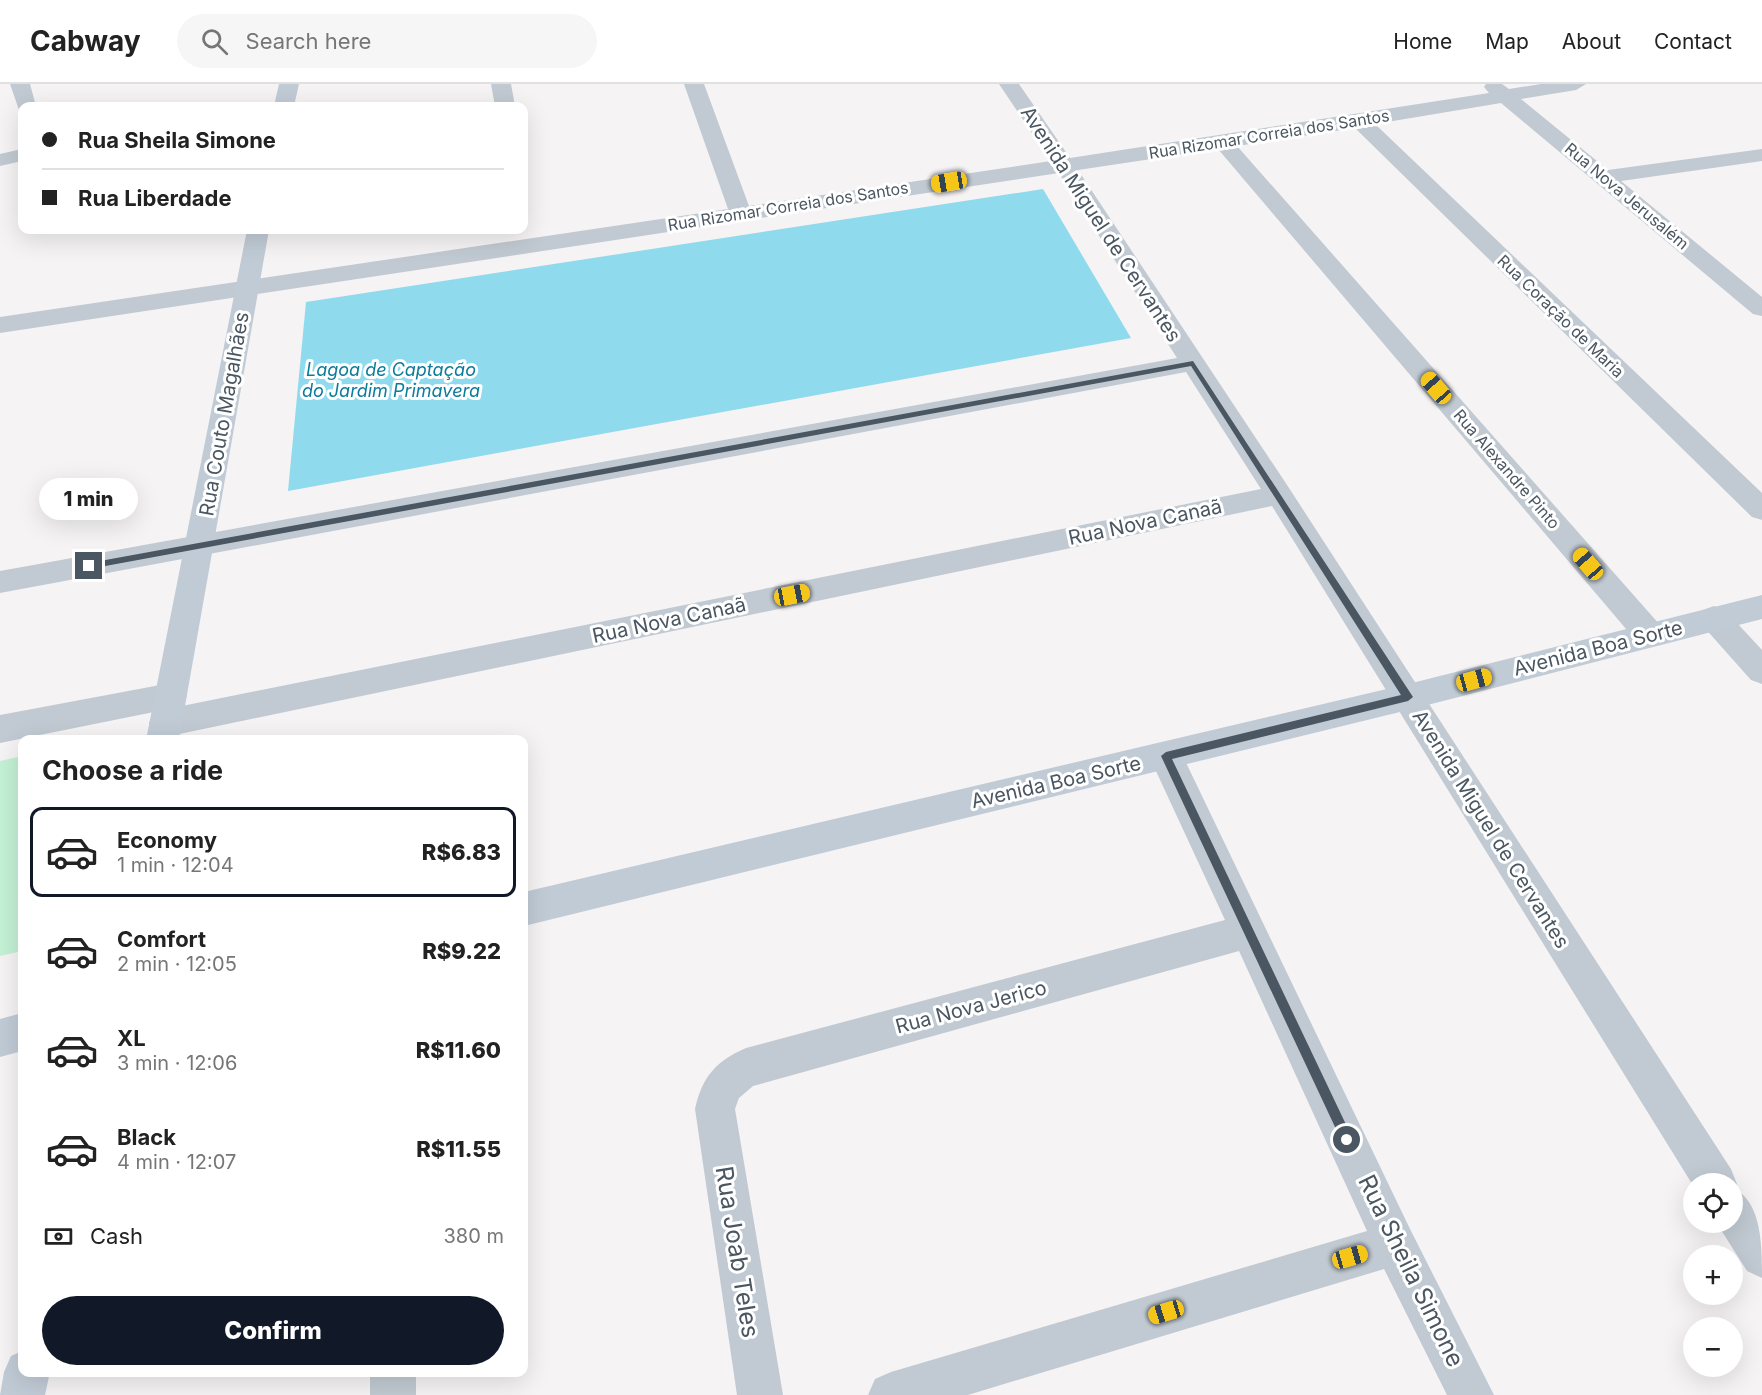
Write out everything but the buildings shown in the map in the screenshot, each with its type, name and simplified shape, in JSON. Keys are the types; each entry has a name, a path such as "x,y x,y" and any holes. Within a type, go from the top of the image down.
{"street":[{"path":"20,84 25,102"},
{"path":"285,102 289,84"},
{"path":"501,84 504,102"},
{"path":"694,84 741,213"},
{"name":"Avenida Miguel de Cervantes","path":"1009,84 1064,164 1279,495 1709,1173"},
{"name":"Rua Rizomar Correia dos Santos","path":"0,325 245,288 524,238 741,213 1360,121 1498,90 1576,84"},
{"name":"Rua Nova Jerusalém","path":"1498,90 1762,309"},
{"name":"Rua Coração de Maria","path":"1360,121 1762,510"},
{"name":"Rua Alexandre Pinto","path":"1223,142 1649,634"},
{"path":"0,160 18,156"},
{"path":"1605,177 1761,156"},
{"name":"Rua Couto Magalhães","path":"166,720 200,546 245,288 257,234"},
{"path":"0,582 1193,363"},
{"name":"Rua Nova Canaã","path":"0,729 166,720 1279,495"},
{"name":"Avenida Boa Sorte","path":"528,908 1408,697 1762,607"},
{"path":"1714,618 1762,671"},
{"name":"Rua Sheila Simone","path":"1166,756 1395,1244 1472,1395"},
{"name":"Rua Nova Jerico","path":"714,1109 717,1093 728,1077 746,1068 1250,931"},
{"path":"0,1038 18,1033"},
{"name":"Rua Joab Teles","path":"714,1109 760,1395"},
{"path":"1743,1226 1762,1256"},
{"path":"891,1395 1395,1244"},
{"path":"22,1395 26,1377"},
{"path":"393,1377 393,1395"}],"green space":[{"path":"18,757 18,952 0,956 0,761"}],"water":[{"name":"Lagoa de Captação do Jardim Primavera","path":"1043,189 1131,338 288,491 306,302"}],"route":[{"path":"89,566 1193,363 1408,697 1166,756 1347,1140"}]}
